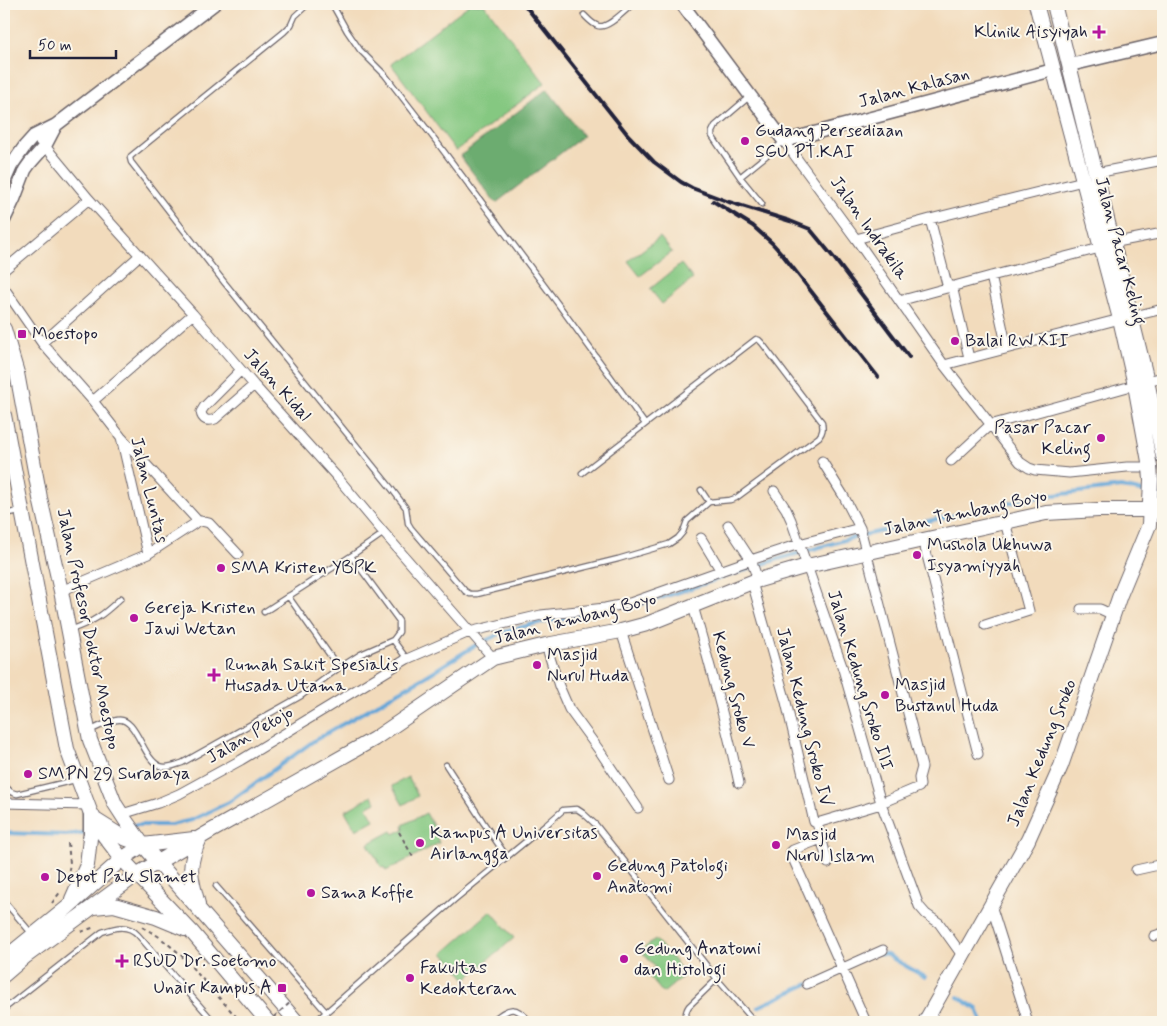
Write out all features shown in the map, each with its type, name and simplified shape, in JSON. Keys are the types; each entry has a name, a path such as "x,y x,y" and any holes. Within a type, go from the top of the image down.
{"main road":[{"name":"Jalan Pacar Keling","path":"1036,4 1083,181 1097,208"},
{"name":"Jalan Pacar Keling","path":"1054,4 1096,173 1097,208 1141,383 1163,453"},
{"path":"1053,70 1070,65"},
{"name":"Jalan Profesor Doktor Moestopo","path":"4,329 17,373 40,498 88,732 112,794 126,826 199,907 297,1022"},
{"name":"Jalan Pacar Keling","path":"1141,383 1154,464 1151,482 1154,510"},
{"path":"4,415 67,749 95,824 122,859 190,931 268,1022"},
{"name":"Jalan Tambang Boyo","path":"4,975 26,956 136,875 374,739 490,654 621,631 647,624 755,580 806,563 865,549 923,540 1046,513 1098,510 1154,510"},
{"name":"Jalan Kedung Sroko","path":"925,1022 1028,840 1061,766 1114,615 1154,510"},
{"path":"95,824 126,826"},
{"path":"68,907 87,865 95,824"},
{"path":"4,959 68,907 122,859 143,845 200,838"},
{"path":"199,907 190,872 193,852 200,838"},
{"path":"94,907 114,905 156,917 190,931"}],"street":[{"path":"4,182 17,157 34,136 56,125 214,4"},
{"name":"Jalan Indrakila","path":"682,4 856,239 944,365 1020,462 1035,470 1070,473 1154,464 1163,453"},
{"path":"1070,65 1163,43"},
{"name":"Jalan Kalasan","path":"784,141 1053,70"},
{"path":"4,220 25,170 45,146 56,125"},
{"name":"Jalan Kidal","path":"34,136 45,146 89,199 337,477 490,654"},
{"path":"1096,173 1163,160"},
{"path":"856,239 1083,181"},
{"path":"4,270 89,199"},
{"path":"930,219 970,358"},
{"path":"899,301 1106,245 1163,233"},
{"path":"42,343 140,256"},
{"path":"991,276 1007,348"},
{"name":"Jalan Luntas","path":"4,288 42,343 121,437 148,554 60,591"},
{"path":"944,365 1163,309"},
{"path":"92,401 193,314"},
{"path":"241,370 204,407 201,415 209,421 215,419 254,385"},
{"path":"950,461 990,425 1163,377"},
{"path":"121,437 197,520 209,523 238,554"},
{"path":"822,461 843,495 861,530 865,549"},
{"name":"Jalan Kedung Sroko III","path":"774,491 786,509 800,545 843,669 881,803 919,906 926,914 939,923 962,955"},
{"path":"148,554 194,524 197,520"},
{"path":"985,625 1029,611 1005,522"},
{"name":"Jalan Kedung Sroko IV","path":"728,525 752,562 814,820 817,823 881,803 920,785 919,778 922,767 865,549"},
{"name":"Jalan Petojo","path":"126,826 158,803 179,794 241,760 407,659 471,634 541,615 605,608 630,602 800,545 861,530"},
{"path":"701,538 721,571"},
{"path":"923,540 978,754"},
{"name":"Kedung Sroko V","path":"693,606 719,699 739,783"},
{"path":"1081,610 1100,609 1114,615"},
{"path":"621,631 669,780"},
{"path":"546,645 559,686 569,709 638,808"},
{"path":"4,803 95,824"},
{"path":"817,823 828,863"},
{"path":"821,839 791,852 866,1022"},
{"path":"1136,870 1163,864"},
{"path":"991,905 1028,1022"},
{"path":"807,984 842,971 883,950"}],"lane":[{"path":"308,4 295,16 291,25 284,32 138,149 131,156 131,162 224,282 391,488 406,508 408,523 411,528 465,591 470,594 477,594 618,559 669,544 683,532 687,521 709,502 736,498 822,433 822,422 762,343 756,339 582,473"},
{"path":"332,4 360,50 385,75 436,141 645,424"},
{"path":"584,15 591,22 602,26 608,24 633,4"},
{"path":"751,95 715,126 712,136 740,177 762,204"},
{"path":"740,177 784,141"},
{"path":"701,490 709,502"},
{"path":"4,514 22,510"},
{"path":"264,612 384,533"},
{"path":"88,732 117,720 122,720 134,730 148,756 154,762 166,767 182,763 280,709 362,654 394,640 399,632 399,621 351,556"},
{"path":"288,596 340,668"},
{"path":"68,631 96,619 121,598"},
{"path":"394,640 407,659"},
{"path":"446,766 508,857"},
{"path":"4,785 11,792 17,794 78,779"},
{"path":"315,1022 454,900 563,810 577,809 583,812 596,826 717,979 754,1022"},
{"path":"216,886 326,1012"},
{"path":"4,901 33,935"},
{"path":"4,1009 102,932 122,927 134,930 214,1022"},
{"path":"690,1022 687,1019 686,1010 717,979"},
{"path":"490,1022 510,1010 517,1010 530,1022"}],"path":[{"path":"399,832 413,857"},
{"path":"68,843 70,863 68,877"},
{"path":"51,903 61,891"},
{"path":"141,926 158,936 179,953 241,1022"},
{"path":"81,932 96,927"},
{"path":"268,1022 292,1001"}],"green space":[{"path":"470,4 484,4 545,83 456,151 391,64"},
{"path":"547,89 583,136 496,203 460,156"},
{"path":"660,237 672,252 640,276 628,261"},
{"path":"681,264 693,279 662,304 650,289"},
{"path":"408,777 418,796 403,805 392,786"},
{"path":"372,796 376,802 367,807 374,820 356,830 345,811"},
{"path":"426,813 439,837 437,838 439,843 386,871 384,867 382,868 368,844 392,831 394,834 404,829 403,825"},
{"path":"491,911 514,938 466,979 443,953"},
{"path":"655,939 686,974 663,993 647,974 655,967 641,951"}],"waterway":[{"path":"636,605 775,560 855,537 1038,497 1121,487 1163,496"},
{"path":"133,825 171,825 192,820 229,802 315,740 476,645 504,632 533,624 598,613"},
{"path":"4,833 66,835 89,832"},
{"path":"879,954 887,955 925,977"},
{"path":"758,1007 808,984"},
{"path":"958,997 977,1009 982,1022"}],"railway":[{"path":"524,4 628,135 654,162 692,188 810,229 909,357"},
{"path":"713,201 753,226 772,243 878,377"}],"place":[{"name":"Klinik Aisyiyah","path":"1099,32"},
{"name":"Gudang Persediaan SGU PT.KAI","path":"745,141"},
{"name":"Moestopo","path":"22,334"},
{"name":"Balai RW XII","path":"955,341"},
{"name":"Pasar Pacar Keling","path":"1101,438"},
{"name":"Mushola Ukhuwa Isyamiyyah","path":"917,555"},
{"name":"SMA Kristen YBPK","path":"221,568"},
{"name":"Gereja Kristen Jawi Wetan","path":"134,618"},
{"name":"Masjid Nurul Huda","path":"537,665"},
{"name":"Rumah Sakit Spesialis Husada Utama","path":"214,675"},
{"name":"Masjid Bustanul Huda","path":"885,695"},
{"name":"SMPN 29 Surabaya","path":"28,774"},
{"name":"Kampus A Universitas Airlangga","path":"420,843"},
{"name":"Masjid Nurul Islam","path":"776,845"},
{"name":"Gedung Patologi Anatomi","path":"597,876"},
{"name":"Depot Pak Slamet","path":"45,877"},
{"name":"Sama Koffie","path":"311,893"},
{"name":"Gedung Anatomi dan Histologi","path":"624,959"},
{"name":"RSUD Dr. Soetomo","path":"122,961"},
{"name":"Fakultas Kedokteran","path":"410,978"},
{"name":"Unair Kampus A","path":"282,988"}]}
